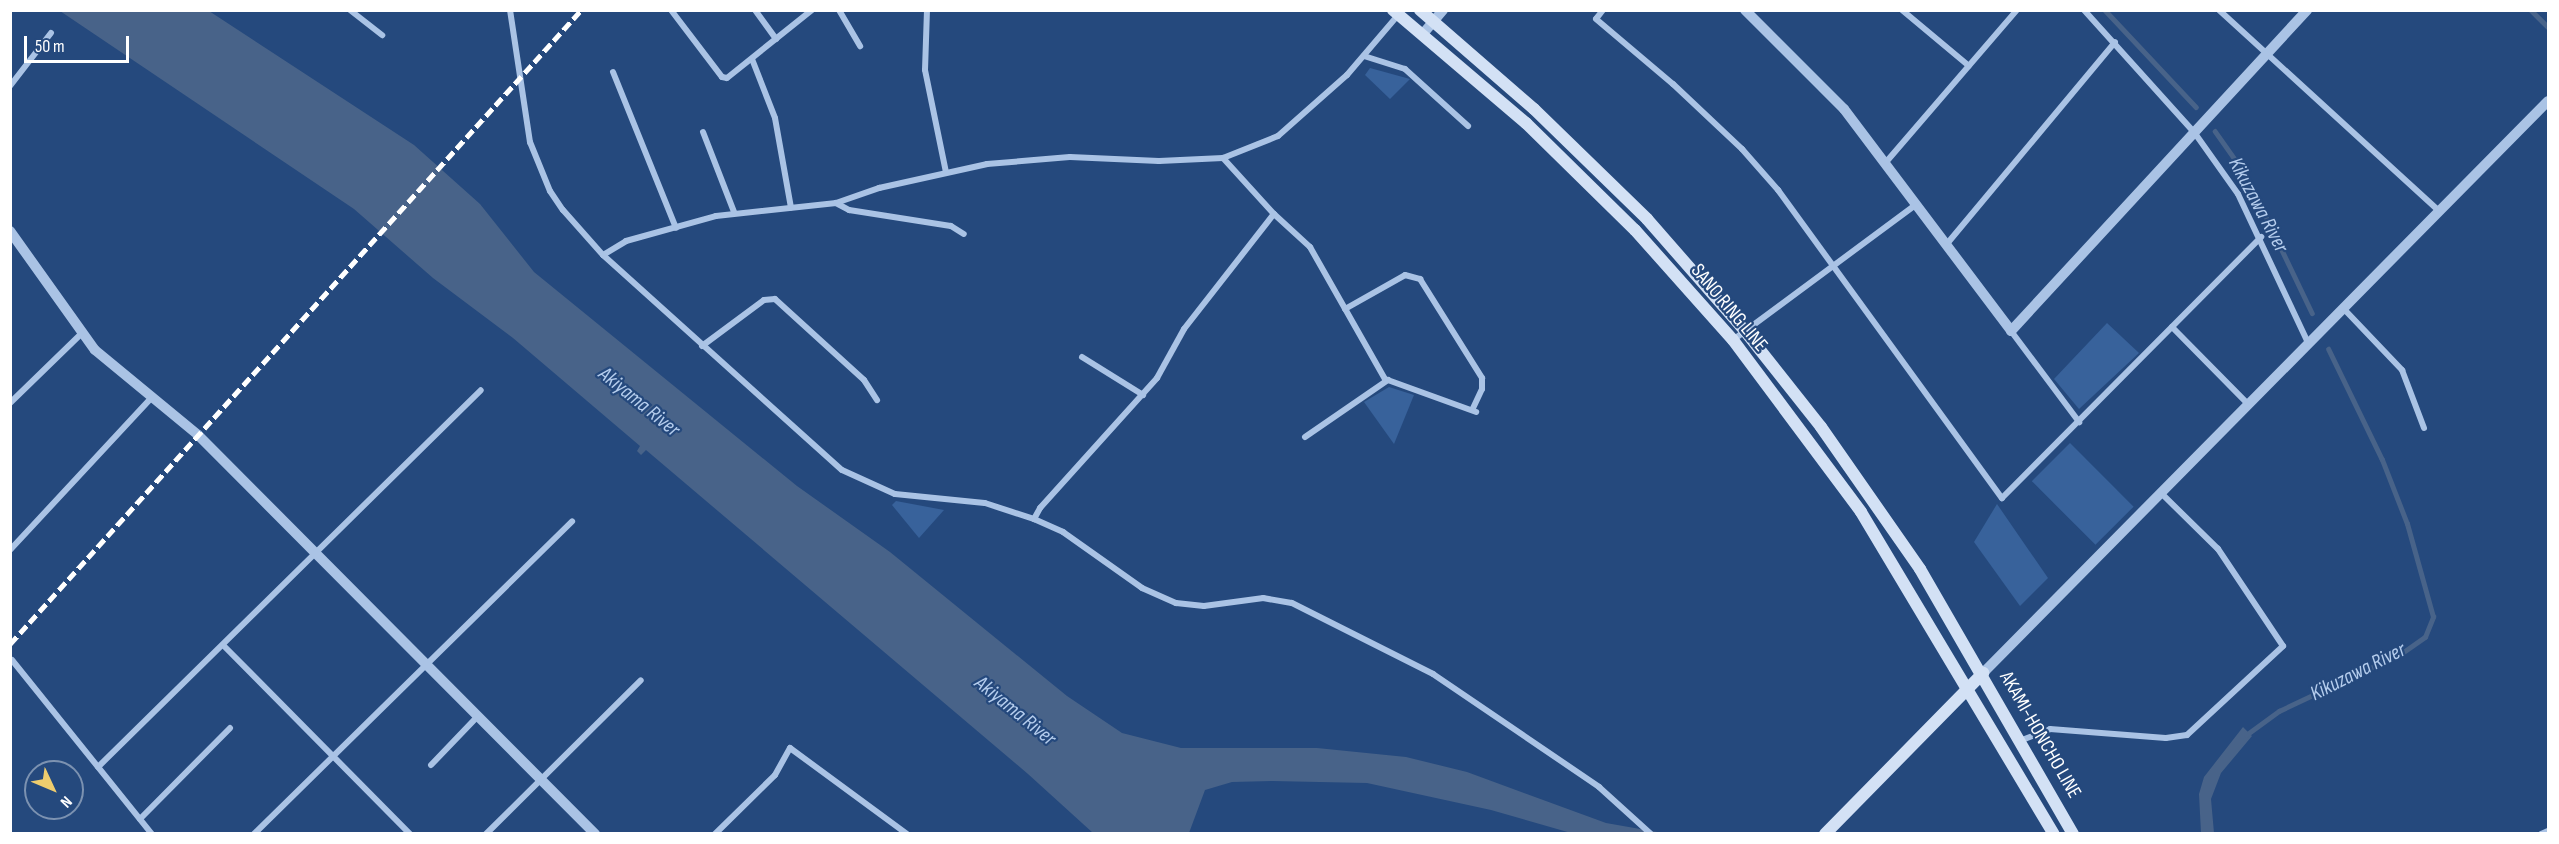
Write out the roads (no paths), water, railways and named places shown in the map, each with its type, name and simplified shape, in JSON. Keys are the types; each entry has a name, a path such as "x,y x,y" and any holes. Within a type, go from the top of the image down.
{"main road":[{"name":"SANO RING LINE","path":"1420,10 1534,109 1647,219 1745,331 1873,500 1983,673"},
{"name":"SANO RING LINE","path":"1398,12 1535,131 1635,230 1733,340 1862,512 1968,688"},
{"name":"AKAMI-HONCHO LINE","path":"1825,834 1983,673 2073,834"},
{"name":"AKAMI-HONCHO LINE","path":"1968,688 2054,834"}],"street":[{"path":"350,10 382,35"},
{"path":"510,10 530,142 539,168 562,210 603,255 702,346 825,456 854,477 895,494 985,503 1034,519 1063,532 1142,588 1176,603 1204,606 1263,598 1292,603 1433,674 1599,787 1651,834"},
{"path":"671,10 722,77 727,78 813,10"},
{"path":"755,10 776,39"},
{"path":"839,10 860,46"},
{"path":"927,10 925,70 946,172"},
{"path":"1422,35 1443,10"},
{"path":"1603,10 1596,19 1742,149 1835,264 2002,498 2261,237"},
{"path":"1745,10 1804,66 1887,161 1946,245 2079,422"},
{"path":"1887,161 2018,10"},
{"path":"2084,10 2194,132 2238,194 2261,237 2308,344"},
{"path":"2219,10 2439,211"},
{"path":"2011,331 2307,10"},
{"path":"603,255 626,241 734,212 836,203 879,188 946,172 1033,158 1159,161 1223,158 1278,136 1364,56 1398,12"},
{"path":"1906,12 1969,66"},
{"path":"10,86 51,33"},
{"path":"1946,245 2115,42"},
{"path":"1364,56 1406,69 1468,126"},
{"path":"752,59 775,118 791,208"},
{"path":"614,72 676,228"},
{"path":"1983,673 2548,101"},
{"path":"703,132 734,212"},
{"path":"1223,158 1274,214 1310,247 1345,309 1388,380 1474,411 1482,389 1482,378 1420,279 1404,275 1345,309"},
{"path":"836,203 849,210 951,226 964,234"},
{"path":"1733,340 1918,204"},
{"path":"1034,519 1040,508 1143,395 1185,329 1274,214"},
{"path":"10,231 81,334 198,435 595,834"},
{"path":"702,346 764,300 775,299 864,380 877,400"},
{"path":"2343,308 2402,370 2424,428"},
{"path":"2172,327 2248,404"},
{"path":"10,403 81,334"},
{"path":"1082,357 1143,395"},
{"path":"1305,437 1388,380"},
{"path":"98,767 482,390"},
{"path":"10,550 153,396"},
{"path":"2022,740 2050,729 2166,738 2187,735 2283,646 2218,549 2161,493"},
{"path":"254,834 572,521"},
{"path":"223,645 410,834"},
{"path":"12,660 152,834"},
{"path":"486,834 641,680"},
{"path":"431,765 478,716"},
{"path":"140,819 230,728"},
{"path":"715,834 775,775 790,748 907,834"},
{"path":"2541,834 2548,831"}],"water":[{"name":"Akiyama River","path":"60,11 209,11 414,145 480,204 534,272 797,486 890,552 1067,696 1122,733 1181,748 1317,748 1406,757 1467,772 1606,823 1663,833 1571,833 1491,810 1367,783 1272,781 1232,782 1205,790 1189,833 1093,833 1028,774 646,450 641,455 637,451 640,446 513,338 433,278 354,209"},
{"path":"2243,727 2252,736 2221,773 2211,799 2214,833 2201,833 2199,794 2204,777"}],"waterway":[{"name":"Kikuzawa River","path":"2105,10 2196,107"},
{"path":"2531,10 2548,27"},
{"name":"Kikuzawa River","path":"2215,131 2246,175 2312,313"},
{"name":"Kikuzawa River","path":"2246,735 2279,711 2402,653 2425,637 2433,617 2407,524 2382,460 2328,349"}],"railway":[{"path":"10,644 581,10"}]}
